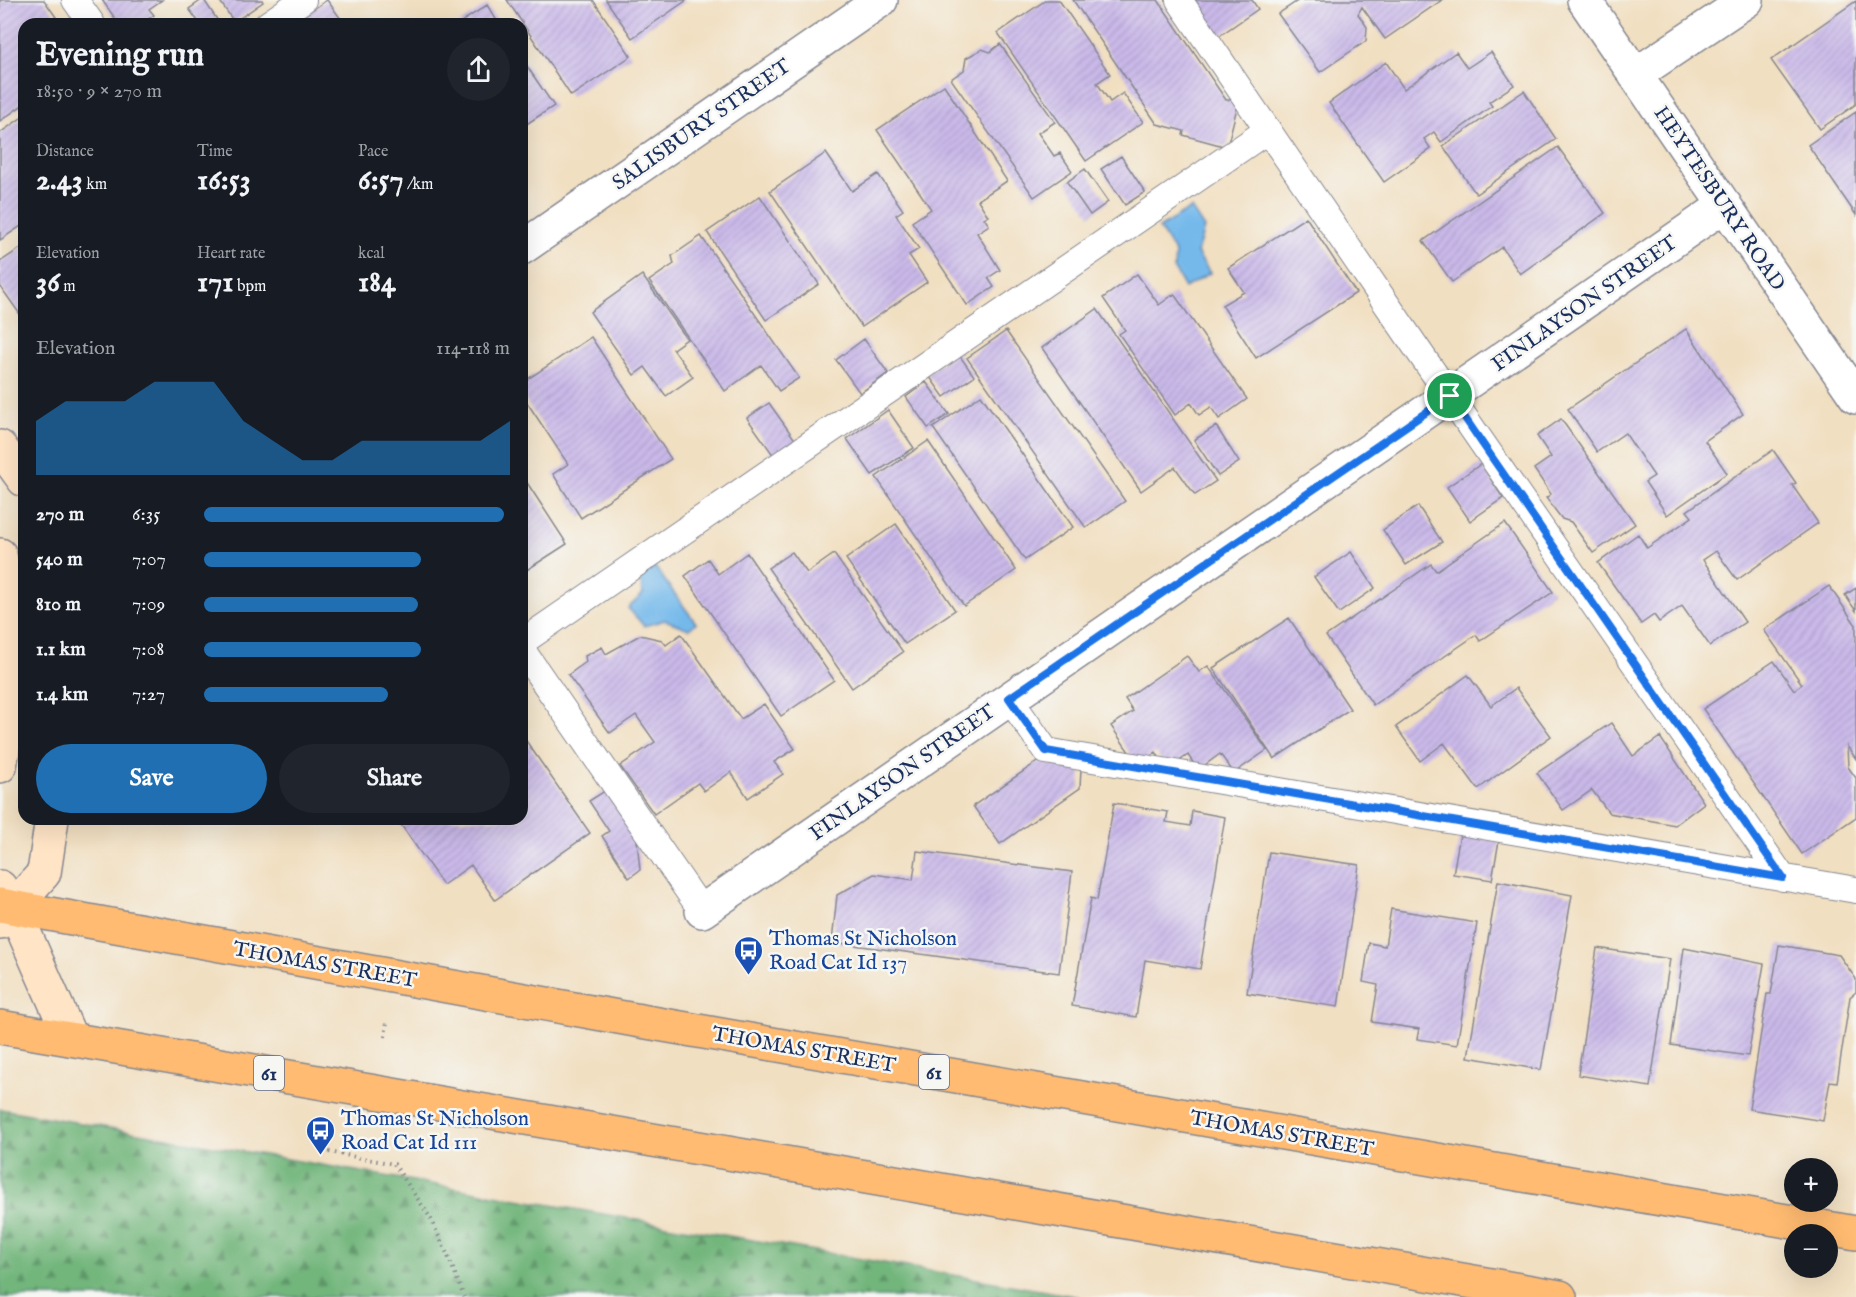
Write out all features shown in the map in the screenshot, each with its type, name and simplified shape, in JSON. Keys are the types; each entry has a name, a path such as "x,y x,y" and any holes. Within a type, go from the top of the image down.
{"main road":[{"path":"0,447 18,472"},
{"path":"0,555 11,608 14,649 11,694 0,766"},
{"path":"51,825 44,873 3,906 71,1039"},
{"name":"THOMAS STREET","path":"3,906 623,1018 1856,1233"},
{"name":"61","path":"0,1027 1560,1297"}],"street":[{"name":"SALISBURY STREET","path":"528,244 881,0"},
{"name":"HEYTESBURY ROAD","path":"1584,0 1856,397"},
{"path":"1635,75 1747,0"},
{"name":"FINLAYSON STREET","path":"702,910 1725,205"}],"lane":[{"path":"75,0 88,18"},
{"path":"277,18 303,0"},
{"path":"1179,0 1783,878"},
{"path":"528,638 1268,130"},
{"path":"528,659 702,910"},
{"path":"1009,698 1046,751 1856,890"}],"path":[{"path":"385,1037 387,1022"},
{"path":"329,1152 394,1164 430,1217 464,1297"}],"green space":[{"path":"0,1109 1080,1297 0,1297"}],"water":[{"path":"1191,208 1204,228 1197,253 1210,273 1185,288 1174,269 1175,253 1159,228"},
{"path":"655,567 696,623 689,629 665,620 644,626 628,608 643,594 640,578"}],"building":[{"path":"0,0 44,0 56,17 18,18 18,108 0,121"},
{"path":"102,0 162,0 149,9 154,15 150,18 115,18"},
{"path":"204,0 216,18 196,18 189,9"},
{"path":"219,0 262,0 263,2 240,18 231,18"},
{"path":"327,0 340,18 300,18"},
{"path":"507,0 593,0 631,56 571,96 528,32 528,18 519,18"},
{"path":"606,0 687,0 632,38"},
{"path":"1046,0 1059,0 1110,74 1097,83 1110,102 1123,93 1143,122 1086,161 998,33"},
{"path":"1073,0 1158,0 1226,100 1239,100 1227,147 1183,135 1184,131 1157,124"},
{"path":"1195,0 1252,0 1258,9 1219,36"},
{"path":"1299,0 1442,0 1385,39 1362,7 1358,14 1367,27 1366,41 1320,72 1278,14"},
{"path":"1856,1 1856,104 1820,129 1771,60"},
{"path":"487,5 495,18 467,18"},
{"path":"1000,44 1055,122 1038,133 1054,156 1060,153 1072,171 1034,197 951,79 964,70 966,58 982,49 990,52"},
{"path":"1456,52 1467,68 1491,52 1514,85 1489,102 1492,106 1441,142 1434,132 1424,139 1431,149 1384,182 1329,103 1386,62 1404,89"},
{"path":"528,68 554,106 528,123"},
{"path":"944,85 1007,181 978,200 988,216 984,218 989,225 977,233 1000,270 988,278 994,287 967,305 912,222 931,209 877,130"},
{"path":"1524,91 1556,139 1476,194 1443,146"},
{"path":"1856,112 1856,215 1808,145"},
{"path":"18,120 18,228 0,240 0,133"},
{"path":"1558,147 1605,213 1520,274 1502,247 1452,282 1423,241"},
{"path":"826,153 852,191 878,174 903,210 896,215 919,249 909,255 927,282 862,327 770,191"},
{"path":"1121,156 1145,192 1125,205 1101,169"},
{"path":"1085,169 1108,202 1090,215 1067,182"},
{"path":"760,196 819,284 766,320 707,232"},
{"path":"1306,217 1356,293 1256,358 1222,305 1244,292 1228,268"},
{"path":"701,236 799,378 779,391 761,365 725,391 649,281 674,264 672,256"},
{"path":"18,250 18,312 0,286 0,262"},
{"path":"1137,274 1159,305 1174,294 1247,399 1219,419 1211,407 1199,415 1191,403 1175,415 1119,334 1125,330 1103,298"},
{"path":"642,275 687,339 673,349 693,377 666,396 645,367 634,375 590,312"},
{"path":"1097,309 1216,481 1195,495 1175,467 1141,491 1042,348"},
{"path":"1686,329 1743,414 1705,441 1727,473 1667,515 1645,482 1654,476 1625,433 1597,452 1568,409"},
{"path":"1006,331 1125,501 1086,528 967,358"},
{"path":"591,337 671,459 581,518 553,474 568,464 528,404 528,379"},
{"path":"864,339 888,373 860,393 836,360"},
{"path":"957,352 974,376 944,397 927,373"},
{"path":"926,382 949,414 928,428 906,397"},
{"path":"981,395 1073,527 1025,560 933,428"},
{"path":"769,403 796,441 774,456 747,418"},
{"path":"888,410 914,448 872,475 847,439"},
{"path":"1561,419 1635,524 1593,553 1571,522 1562,519 1546,498 1551,494 1534,469 1551,457 1537,436"},
{"path":"1216,426 1239,462 1218,476 1194,440"},
{"path":"928,441 1016,570 964,606 876,477"},
{"path":"1773,450 1796,483 1792,485 1818,523 1737,580 1716,551 1703,560 1745,622 1710,646 1682,606 1659,622 1654,615 1641,624 1598,563 1638,534 1647,548 1692,517 1687,511"},
{"path":"1481,464 1503,498 1470,521 1447,487"},
{"path":"528,484 567,544 528,569"},
{"path":"1418,506 1442,542 1406,565 1383,530"},
{"path":"1505,523 1553,592 1480,641 1476,635 1373,705 1326,636 1431,564 1436,571"},
{"path":"896,524 955,610 905,644 846,559"},
{"path":"792,552 807,573 834,554 903,652 852,688 768,568"},
{"path":"1351,552 1375,588 1339,613 1314,577"},
{"path":"747,553 834,680 781,716 685,576 708,559 718,574"},
{"path":"1829,586 1856,625 1856,759 1847,746 1848,767 1856,778 1856,817 1802,854 1703,709 1774,661 1794,690 1802,684 1764,630"},
{"path":"1856,588 1856,611 1845,595"},
{"path":"1289,618 1350,709 1274,759 1213,668"},
{"path":"681,634 741,719 764,704 795,749 774,762 783,774 748,798 731,772 704,791 698,783 654,814 620,766 655,742 636,715 610,733 568,675 586,662 585,656 602,647 606,654 640,635 662,640 666,645"},
{"path":"1187,656 1199,672 1208,666 1267,750 1234,773 1220,754 1198,770 1188,755 1175,764 1162,762 1156,752 1138,765 1111,726 1133,711 1125,699"},
{"path":"1468,675 1491,706 1516,688 1551,736 1478,789 1444,743 1420,761 1396,727"},
{"path":"1611,723 1633,756 1660,737 1704,803 1675,825 1609,813 1592,790 1563,810 1537,773"},
{"path":"528,744 590,833 495,900 471,865 443,885 401,825 528,825"},
{"path":"1037,762 1081,769 1080,788 1000,844 973,806"},
{"path":"608,789 636,831 640,870 629,878 602,836 609,831 589,801"},
{"path":"1114,803 1168,812 1166,822 1190,826 1192,811 1225,817 1200,969 1145,960 1136,1017 1072,1006 1091,898 1097,900"},
{"path":"1460,834 1499,841 1492,880 1453,874"},
{"path":"917,851 1072,872 1059,973 832,942 837,895 874,874 913,880"},
{"path":"1269,852 1359,865 1338,1007 1247,993"},
{"path":"1498,881 1572,895 1541,1070 1468,1057"},
{"path":"1391,909 1477,923 1457,1045 1417,1039 1419,1029 1372,1022 1378,985 1363,982 1369,943 1385,946"},
{"path":"1779,945 1839,955 1856,979 1856,992 1850,997 1837,1082 1830,1081 1823,1121 1749,1109 1767,994 1771,994"},
{"path":"1597,948 1670,959 1650,1087 1578,1075"},
{"path":"1684,948 1764,964 1748,1056 1671,1045"}],"place":[{"name":"Thomas St Nicholson Road Cat Id 137","path":"748,976"},
{"name":"Thomas St Nicholson Road Cat Id 111","path":"320,1156"}],"route":[{"path":"1450,396 1482,443 1783,878 1046,751 1009,698 1450,396"}]}
